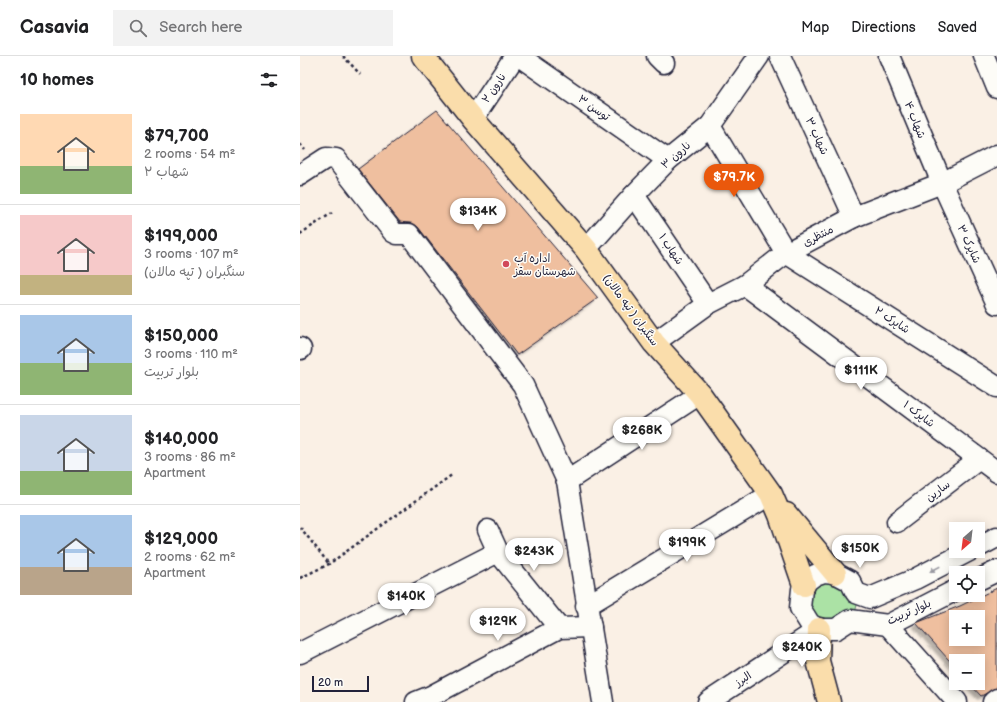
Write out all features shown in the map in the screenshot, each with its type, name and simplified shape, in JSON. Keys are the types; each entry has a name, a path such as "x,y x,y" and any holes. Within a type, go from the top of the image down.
{"main road":[{"name":"سنگبران ( تپه مالان)","path":"423,56 473,120 586,249 654,343 700,394 771,494 780,515 804,585"},
{"path":"771,494 835,573"},
{"path":"819,629 818,661 829,702"}],"street":[{"name":"نارون ۲","path":"473,120 515,56"},
{"name":"توسن ۳","path":"519,56 668,160"},
{"name":"نارون ۳","path":"586,249 634,195 668,160 710,126 760,56"},
{"name":"شهاب ۳","path":"780,56 854,217"},
{"name":"شهاب ۴","path":"890,56 942,183"},
{"path":"984,56 997,88"},
{"path":"710,126 786,253"},
{"name":"منتظری","path":"654,343 708,304 745,284 786,253 854,217 942,183 997,154"},
{"path":"300,175 326,158 336,159 393,232 397,234 409,234 523,385 567,481 575,522 586,606 591,627 603,702"},
{"name":"شاپرک ۳","path":"942,183 997,304"},
{"name":"شهاب ۱","path":"634,195 708,304"},
{"name":"شاپرک ۲","path":"786,253 997,387"},
{"name":"شاپرک ۱","path":"745,284 997,472"},
{"path":"567,481 700,394"},
{"name":"سارین","path":"897,522 979,459"},
{"path":"586,606 771,494"},
{"path":"488,530 498,552 559,628"},
{"path":"985,543 997,537"},
{"path":"300,653 498,552"},
{"path":"856,593 870,598 955,558"},
{"path":"985,577 997,571"},
{"path":"824,572 835,573 850,581 856,593 858,605 850,620 836,629 819,629 810,624 800,608 802,589 804,585 815,575 824,572"},
{"name":"بلوار تربیت","path":"850,620 888,625 949,594"},
{"path":"888,625 958,702"},
{"path":"416,702 431,696 559,628 591,627"},
{"name":"البرز","path":"708,702 819,629"},
{"path":"993,702 997,699"}],"path":[{"path":"342,56 360,74"},
{"path":"300,234 332,213"},
{"path":"300,578 329,564 453,474"},
{"path":"300,526 329,564"}],"green space":[{"path":"815,575 856,593 857,605 855,613 819,629 802,589"}],"building":[{"name":"اداره آب شهرستان سقز","path":"437,110 598,298 517,355 418,227 414,224 400,222 358,169"},
{"path":"997,588 997,688 981,696 975,690 985,690 985,654 949,654 949,660 916,623 949,610 949,646 985,646 985,610 950,610 968,602 985,602 985,594"}],"place":[{"name":"اداره آب شهرستان سقز","path":"506,264"}]}
